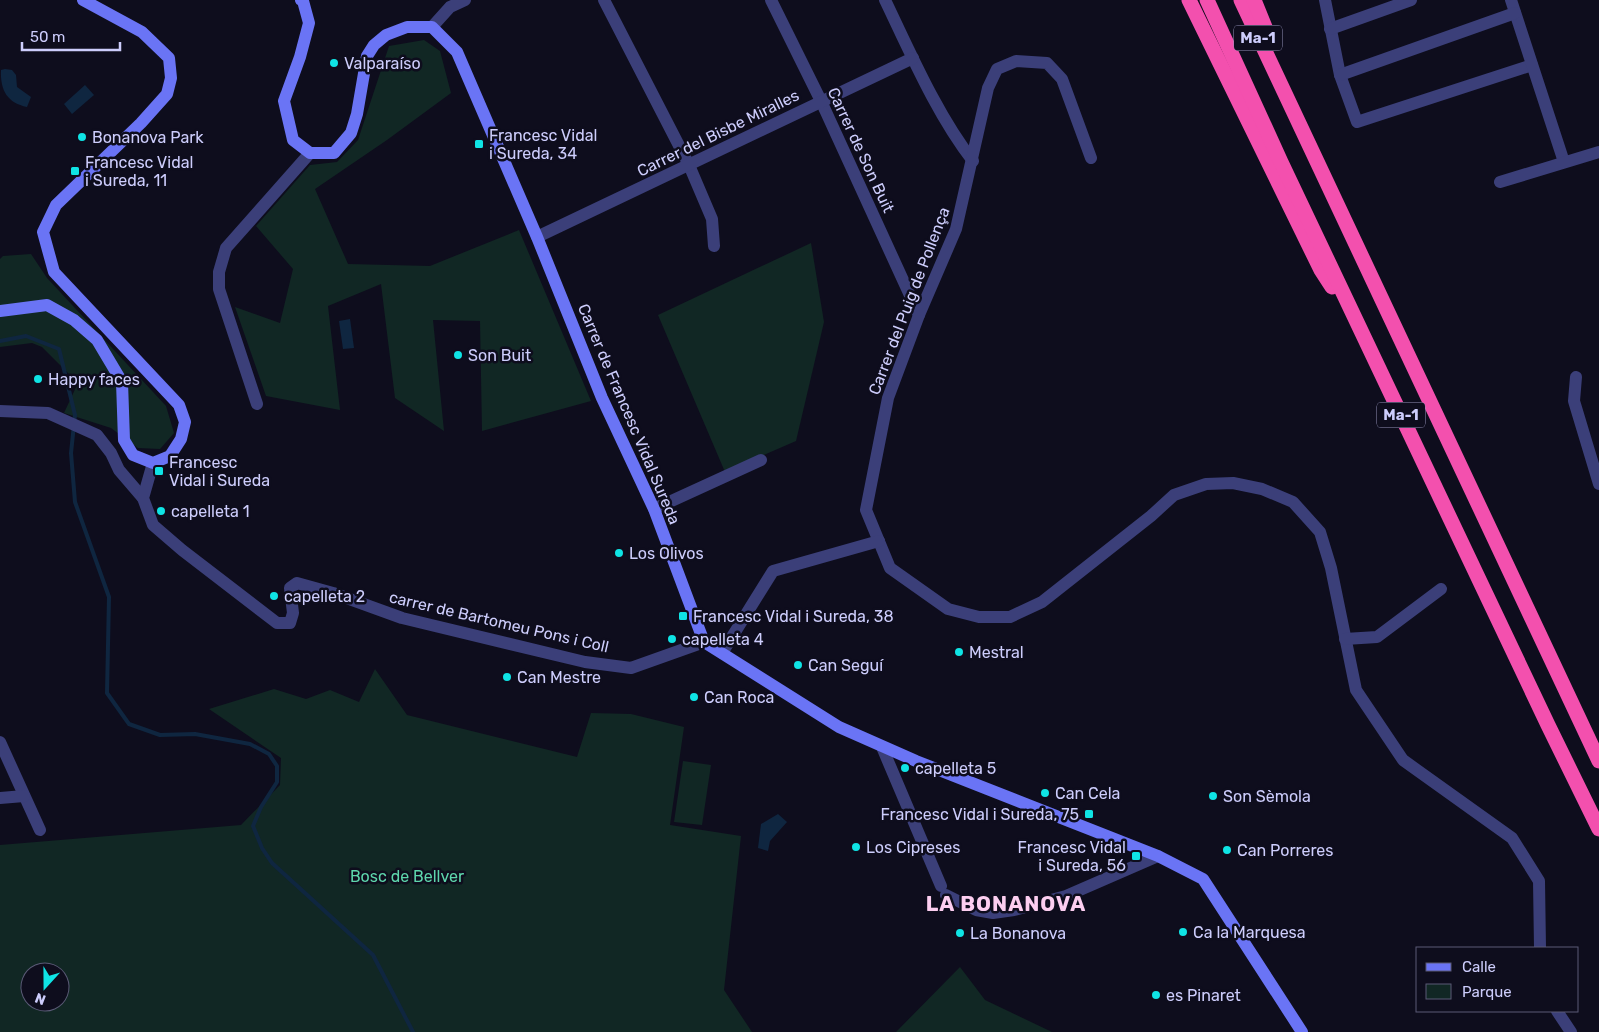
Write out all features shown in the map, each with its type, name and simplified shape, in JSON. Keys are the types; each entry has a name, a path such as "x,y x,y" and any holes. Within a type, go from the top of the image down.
{"highway":[{"path":"1189,0 1321,270 1366,339"},
{"name":"Ma-1","path":"1207,0 1273,145 1599,829"},
{"name":"Ma-1","path":"1241,0 1599,761"},
{"path":"1254,0 1265,27 1276,76"}],"street":[{"path":"0,311 47,305 74,320 97,340 122,382 124,440 133,455 153,463 170,456 181,439 185,422 179,405 54,272 43,232 56,205 141,123 167,94 171,78 169,58 142,32 83,0"},
{"path":"301,0 304,1 309,23 300,57 284,101 293,140 310,152 334,153 351,133 357,114 367,56 374,46 386,35 407,27 432,27 450,8 465,0"},
{"path":"604,0 689,165 712,219 714,246"},
{"name":"Carrer de Son Buit","path":"771,0 821,101 920,315"},
{"path":"885,0 913,58 958,141 973,160"},
{"path":"1325,0 1340,75 1356,122 1532,64"},
{"path":"1330,28 1411,0"},
{"path":"1511,0 1564,162"},
{"path":"1340,75 1515,13"},
{"name":"Carrer de Francesc Vidal Sureda","path":"432,27 458,52 537,237 602,398 654,510 704,642"},
{"name":"Carrer del Bisbe Miralles","path":"537,237 913,58"},
{"name":"Carrer del Puig de Pollença","path":"1091,158 1062,80 1047,63 1016,61 998,69 988,88 956,229 888,398 866,510 890,568 948,609 979,616 1010,617 1042,602 1151,516 1174,495 1206,484 1233,483 1262,489 1293,502 1320,532 1331,568 1356,690 1403,760 1512,838 1539,881 1540,947"},
{"path":"256,404 219,288 218,272 226,248 310,152"},
{"path":"1500,182 1599,152"},
{"path":"1576,378 1574,400 1599,484"},
{"path":"0,411 48,413 98,434 111,453 119,470 143,498"},
{"path":"654,510 760,460"},
{"path":"143,498 153,463"},
{"name":"carrer de Bartomeu Pons i Coll","path":"143,498 153,525 182,550 277,623 290,623 293,613 290,588 297,583 333,593 402,618 585,662 631,668 704,642"},
{"path":"722,653 773,571 879,541"},
{"path":"1345,639 1377,638 1441,589"},
{"path":"704,642 839,726 882,747 1158,856 1203,879 1302,1032"},
{"path":"0,742 40,830"},
{"path":"882,747 944,890 976,910 992,914 1066,896 1158,856"},
{"path":"0,798 24,796"},
{"path":"1558,1012 1572,1032"}],"green space":[{"path":"424,40 440,51 451,93 315,189 348,264 430,266 519,230 591,401 482,431 480,321 433,320 444,431 395,398 381,284 328,306 340,410 266,396 235,307 280,323 293,269 256,226 310,165 337,162 358,140 389,46"},
{"path":"811,243 824,322 796,441 725,472 658,315"},
{"path":"31,254 47,278 166,406 174,433 160,449 138,448 111,428 64,413 78,383 42,347 32,343 0,347 0,259 3,256"},
{"name":"Bosc de Bellver","path":"375,669 407,715 577,757 591,713 631,714 684,727 670,825 741,836 724,990 752,1032 0,1032 0,845 241,825 280,785 281,758 209,709 274,689 306,699 330,690 359,702"},
{"path":"683,761 711,765 702,825 674,822"},
{"path":"960,967 985,1000 1052,1032 896,1032"}],"water":[{"path":"1,70 12,70 16,75 17,87 31,97 27,107 20,105 6,95 1,77"},
{"path":"85,85 94,95 72,114 64,104"},
{"path":"350,319 354,348 343,349 339,321"},
{"path":"778,814 787,822 770,841 768,851 758,848 761,824"}],"waterway":[{"path":"0,341 26,336 59,349 75,415 71,453 75,502 109,597 107,693 129,724 160,735 195,734 250,744 269,754 277,766 277,782 261,807 253,826 262,848 272,863 373,955 413,1032"}],"place":[{"name":"Valparaíso","path":"334,63"},
{"name":"Bonanova Park","path":"82,137"},
{"name":"Francesc Vidal i Sureda, 34","path":"479,144"},
{"name":"Francesc Vidal i Sureda, 11","path":"75,171"},
{"name":"Son Buit","path":"458,355"},
{"name":"Happy faces","path":"38,379"},
{"name":"Francesc Vidal i Sureda","path":"159,471"},
{"name":"capelleta 1","path":"161,511"},
{"name":"Los Olivos","path":"619,553"},
{"name":"capelleta 2","path":"274,596"},
{"name":"Francesc Vidal i Sureda, 38","path":"683,616"},
{"name":"capelleta 4","path":"672,639"},
{"name":"Mestral","path":"959,652"},
{"name":"Can Seguí","path":"798,665"},
{"name":"Can Mestre","path":"507,677"},
{"name":"Can Roca","path":"694,697"},
{"name":"capelleta 5","path":"905,768"},
{"name":"Can Cela","path":"1045,793"},
{"name":"Son Sèmola","path":"1213,796"},
{"name":"Francesc Vidal i Sureda, 75","path":"1089,814"},
{"name":"Los Cipreses","path":"856,847"},
{"name":"Can Porreres","path":"1227,850"},
{"name":"Francesc Vidal i Sureda, 56","path":"1136,856"},
{"name":"Ca la Marquesa","path":"1183,932"},
{"name":"La Bonanova","path":"960,933"},
{"name":"es Pinaret","path":"1156,995"}],"district":[{"name":"LA BONANOVA","path":"1006,903"}]}
